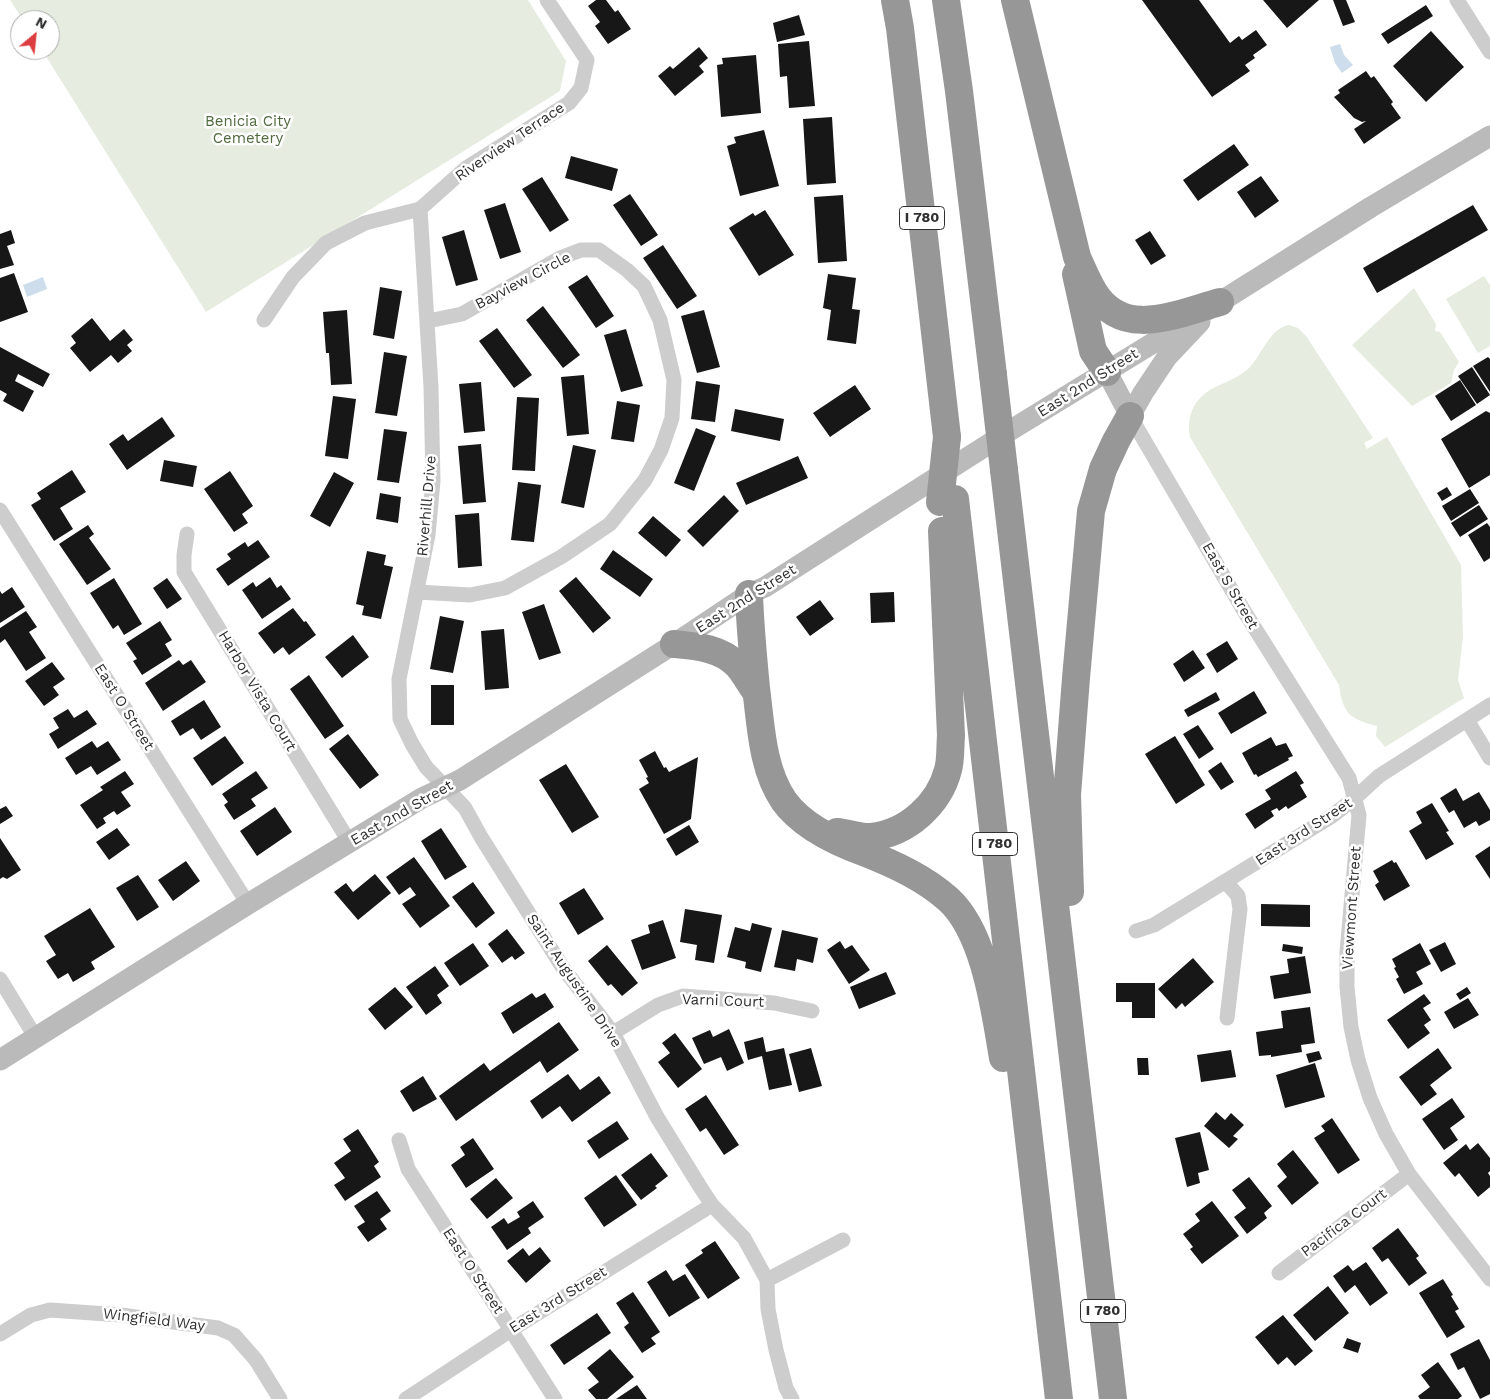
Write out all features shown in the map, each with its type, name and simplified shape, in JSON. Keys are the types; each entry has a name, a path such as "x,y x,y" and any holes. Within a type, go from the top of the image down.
{"highway":[{"name":"I 780","path":"895,0 900,28 947,437 948,500 1035,1189 1059,1399"},
{"name":"I 780","path":"946,0 963,120 1113,1399"},
{"path":"1015,0 1077,257 1094,292 1107,308 1124,318 1137,321 1160,318 1220,302"},
{"path":"1077,257 1076,275 1092,352 1107,372"},
{"path":"1068,1013 1071,927 1067,795 1091,511 1103,469 1130,416"},
{"path":"821,831 871,837 898,829 921,814 940,793 949,769 951,736 948,500"},
{"path":"749,594 750,626 762,738 772,778 784,801 807,824 836,842 885,860 923,879 950,900 973,932 986,969 1015,1135 1035,1189"},
{"path":"674,644 696,646 725,655 737,665 757,694"},
{"path":"1093,1223 1116,1317 1129,1399"},
{"path":"1040,1399 1038,1330 1043,1266"}],"main road":[{"name":"East 2nd Street","path":"0,1060 248,904 422,798 460,780 749,594 765,588 1006,432 1107,372 1371,207 1490,136"},
{"path":"1130,416 1143,393 1168,358 1220,302"},
{"name":"East S Street","path":"1107,372 1130,416"}],"street":[{"name":"Riverview Terrace","path":"264,320 293,277 326,243 365,223 420,208 466,168 569,103 581,88 587,60 546,0"},
{"path":"1457,0 1490,52"},
{"name":"Riverhill Drive","path":"420,208 428,320 433,481 428,535 399,679 400,719 412,744 426,766 445,787"},
{"name":"Bayview Circle","path":"417,592 470,595 505,588 562,558 610,524 645,480 661,450 672,418 674,380 660,320 644,286 627,270 599,250 581,250 560,258 462,314 428,320"},
{"name":"East S Street","path":"1130,416 1244,612 1349,778 1355,798"},
{"name":"East O Street","path":"0,510 248,904"},
{"name":"Harbor Vista Court","path":"187,534 184,572 350,843"},
{"name":"East 3rd Street","path":"1136,932 1154,925 1332,816 1379,776 1490,705"},
{"path":"1467,720 1490,758"},
{"name":"Saint Augustine Drive","path":"445,787 465,808 481,838 563,968 613,1033 657,1117 712,1205 744,1238 768,1280"},
{"name":"Viewmont Street","path":"1355,798 1359,815 1346,952 1347,987 1358,1060 1370,1098 1386,1134 1409,1174 1490,1278"},
{"path":"1226,882 1238,896 1240,909 1227,1018"},
{"path":"0,979 36,1038"},
{"name":"Varni Court","path":"613,1033 658,1005 683,996 774,1003 812,1011"},
{"name":"East O Street","path":"399,1140 408,1168 555,1399"},
{"name":"Pacifica Court","path":"1279,1273 1409,1174"},
{"name":"East 3rd Street","path":"406,1399 511,1330 712,1205"},
{"path":"792,1399 786,1388 776,1350 768,1308 768,1280 843,1240"},
{"name":"Wingfield Way","path":"0,1334 31,1315 50,1310 121,1315 218,1328 234,1335 256,1360 280,1399"}],"green space":[{"name":"Benicia City Cemetery","path":"10,0 528,0 566,61 560,91 206,312 48,60 60,60 60,10 16,10"},
{"path":"1484,276 1490,285 1490,346 1478,353 1446,299"},
{"path":"1414,288 1436,324 1435,331 1440,332 1459,362 1454,370 1451,383 1412,406 1352,345"},
{"path":"1289,325 1298,328 1306,336 1373,438 1364,443 1367,449 1387,437 1461,565 1463,637 1458,680 1464,698 1385,747 1376,736 1377,726 1360,721 1345,708 1339,685 1190,437 1190,416 1197,401 1212,389 1245,372 1271,336 1282,327"}],"water":[{"path":"1340,44 1344,55 1353,65 1342,73 1335,63 1330,47"},
{"path":"43,277 47,289 27,297 23,285"}],"building":[{"path":"596,0 606,0 615,12 618,10 631,29 608,44 595,26 600,22 588,6"},
{"path":"1142,0 1199,0 1230,43 1239,36 1242,40 1256,30 1267,45 1253,55 1255,58 1245,65 1250,71 1212,97"},
{"path":"1263,0 1319,0 1287,28"},
{"path":"1333,0 1346,0 1355,22 1343,26"},
{"path":"1426,5 1433,16 1388,44 1381,34"},
{"path":"799,15 805,35 777,42 773,23"},
{"path":"1431,31 1464,67 1426,102 1393,66"},
{"path":"809,41 815,106 789,108 787,76 780,77 778,44"},
{"path":"699,47 708,58 699,66 704,72 675,96 658,76 670,66 673,69"},
{"path":"756,55 761,113 721,117 717,65 723,64 722,58"},
{"path":"1366,71 1371,78 1374,76 1393,102 1391,104 1401,118 1364,144 1354,129 1366,121 1362,122 1354,118 1334,97 1340,93 1338,90"},
{"path":"832,117 836,183 807,185 803,119"},
{"path":"764,130 779,186 740,196 727,146 736,143 734,137"},
{"path":"1234,144 1249,165 1198,201 1183,180"},
{"path":"571,156 618,169 612,191 565,178"},
{"path":"1261,176 1279,201 1255,218 1237,192"},
{"path":"542,177 569,220 550,232 522,189"},
{"path":"630,194 658,235 641,246 613,205"},
{"path":"843,195 847,261 818,263 814,197"},
{"path":"505,203 521,252 500,259 484,210"},
{"path":"1473,205 1488,230 1377,293 1363,268"},
{"path":"765,210 794,255 759,276 729,228 753,213 755,216"},
{"path":"11,230 15,243 7,246 14,265 0,269 0,234"},
{"path":"464,230 478,280 456,286 442,237"},
{"path":"1150,231 1166,256 1151,265 1135,240"},
{"path":"663,245 697,296 677,309 643,258"},
{"path":"14,273 28,312 0,322 0,278"},
{"path":"828,274 856,278 852,309 860,310 856,344 827,340 831,310 823,308"},
{"path":"587,275 614,316 596,328 568,287"},
{"path":"380,287 402,291 394,339 373,335"},
{"path":"543,306 580,355 563,368 526,320"},
{"path":"347,310 352,384 331,385 323,312"},
{"path":"704,310 720,367 697,373 681,316"},
{"path":"92,318 110,341 124,329 133,340 127,345 132,351 118,363 111,355 90,372 70,348 76,343 71,336"},
{"path":"497,328 532,375 514,388 479,341"},
{"path":"626,329 643,386 621,392 604,335"},
{"path":"0,347 50,374 43,387 18,374 15,381 34,391 23,412 3,401 7,394 0,390"},
{"path":"384,352 407,356 397,416 375,413"},
{"path":"1488,357 1490,359 1490,392 1473,366"},
{"path":"1472,367 1490,395 1477,404 1458,376"},
{"path":"584,375 589,434 567,436 561,377"},
{"path":"1460,380 1476,405 1451,421 1435,396"},
{"path":"696,381 720,385 715,422 691,419"},
{"path":"481,382 485,431 464,433 459,384"},
{"path":"855,385 871,409 830,437 813,413"},
{"path":"333,396 356,399 348,459 325,456"},
{"path":"517,397 539,398 535,471 512,470"},
{"path":"617,401 640,405 634,442 611,439"},
{"path":"735,409 784,419 780,441 731,431"},
{"path":"1486,411 1490,413 1490,475 1469,488 1441,439"},
{"path":"162,417 175,436 127,470 109,444 123,434 128,441"},
{"path":"696,428 716,436 694,491 674,483"},
{"path":"384,429 407,432 399,483 377,480"},
{"path":"481,444 486,502 463,504 458,446"},
{"path":"573,445 596,450 584,508 561,503"},
{"path":"798,456 808,478 746,505 736,483"},
{"path":"164,460 197,466 193,487 160,481"},
{"path":"72,470 86,492 60,508 73,529 54,541 31,505 41,499 37,493"},
{"path":"230,471 253,506 242,514 248,523 234,532 204,489"},
{"path":"334,472 354,483 330,527 310,516"},
{"path":"518,482 541,485 534,542 511,540"},
{"path":"1447,487 1452,495 1442,501 1437,493"},
{"path":"1470,489 1479,503 1451,521 1442,506"},
{"path":"380,493 401,497 398,523 376,519"},
{"path":"724,495 739,511 703,547 687,531"},
{"path":"1479,505 1488,519 1460,537 1451,523"},
{"path":"479,513 482,566 458,568 455,515"},
{"path":"653,516 681,540 666,557 638,533"},
{"path":"1487,523 1490,527 1490,558 1484,562 1468,535"},
{"path":"88,525 94,534 89,538 111,569 87,585 59,544"},
{"path":"258,540 270,557 228,586 216,569 231,559 227,554 245,542 248,547"},
{"path":"613,550 653,579 640,597 600,569"},
{"path":"367,551 386,555 384,565 393,567 381,619 362,615 364,606 356,604"},
{"path":"270,577 277,588 281,585 291,599 262,619 242,590 253,582 256,587"},
{"path":"576,577 611,618 593,633 559,591"},
{"path":"114,578 142,624 124,635 118,625 113,629 90,593"},
{"path":"167,578 182,599 167,609 153,588"},
{"path":"12,587 25,607 0,623 0,591 2,594"},
{"path":"894,592 895,622 871,623 870,593"},
{"path":"820,600 834,619 810,636 796,617"},
{"path":"544,604 561,653 539,660 522,612"},
{"path":"293,608 316,635 289,655 283,647 274,654 258,633"},
{"path":"26,611 37,627 29,632 46,658 26,671 5,639 0,643 0,628"},
{"path":"440,616 464,621 453,673 430,669"},
{"path":"160,621 172,640 165,644 172,656 142,675 133,661 137,659 126,643"},
{"path":"504,629 509,688 485,690 481,631"},
{"path":"353,635 369,657 342,678 325,657"},
{"path":"1227,641 1238,659 1217,673 1206,654"},
{"path":"1193,650 1205,668 1184,682 1173,664"},
{"path":"179,660 183,665 191,660 206,682 163,711 145,683"},
{"path":"52,662 65,679 53,687 59,695 44,706 25,681"},
{"path":"309,675 344,726 325,739 290,689"},
{"path":"431,685 454,685 454,725 431,725"},
{"path":"1254,691 1267,713 1231,734 1218,713"},
{"path":"1216,692 1220,700 1188,717 1184,710"},
{"path":"204,700 221,727 201,740 193,728 180,736 171,721"},
{"path":"68,709 74,718 87,710 97,724 58,749 49,734 59,728 53,718"},
{"path":"1198,725 1214,749 1199,759 1183,734"},
{"path":"348,734 379,775 360,789 329,749"},
{"path":"225,736 244,763 212,786 193,758"},
{"path":"1175,736 1205,785 1176,804 1145,754"},
{"path":"1271,737 1276,746 1286,743 1293,756 1258,777 1256,774 1254,775 1242,753"},
{"path":"92,741 97,748 108,741 121,760 97,775 91,766 76,775 65,758"},
{"path":"655,751 664,768 666,767 669,772 698,757 691,819 664,834 639,789 649,783 639,760"},
{"path":"1221,762 1234,782 1221,790 1208,771"},
{"path":"566,764 599,817 572,833 539,780"},
{"path":"125,771 134,784 121,792 131,806 117,815 114,811 103,818 106,823 97,829 80,805 103,790 100,787"},
{"path":"256,771 268,788 251,799 256,806 234,820 224,805 228,802 222,794"},
{"path":"1296,771 1304,783 1300,785 1307,797 1288,809 1286,806 1279,811 1277,808 1271,811 1274,816 1255,829 1245,814 1271,799 1265,790"},
{"path":"1456,788 1463,801 1479,792 1490,810 1490,820 1479,826 1476,821 1464,828 1454,810 1449,813 1440,798"},
{"path":"1432,803 1449,831 1446,832 1454,844 1426,860 1409,831 1422,823 1416,812"},
{"path":"6,806 13,816 0,824 0,809"},
{"path":"275,807 292,832 257,856 240,831"},
{"path":"689,825 699,842 676,856 666,839"},
{"path":"117,828 130,845 109,860 96,842"},
{"path":"441,828 467,867 445,880 421,841"},
{"path":"0,838 21,870 7,879 3,877 0,879"},
{"path":"1490,846 1490,879 1475,856"},
{"path":"414,857 450,906 420,928 402,904 416,895 410,887 399,895 386,877"},
{"path":"1392,860 1394,863 1396,862 1410,886 1384,901 1375,885 1379,882 1373,871"},
{"path":"186,861 200,881 173,901 158,880"},
{"path":"375,874 391,893 358,920 334,892 346,883 353,892"},
{"path":"138,875 159,907 137,921 116,888"},
{"path":"473,882 495,913 476,928 452,897"},
{"path":"584,888 604,919 578,935 559,903"},
{"path":"1261,904 1310,905 1310,927 1261,926"},
{"path":"90,908 115,947 91,962 95,969 73,982 68,973 58,979 46,961 56,955 44,936"},
{"path":"685,909 722,915 714,963 695,960 697,945 680,942"},
{"path":"663,920 676,958 642,970 631,940 650,933 648,925"},
{"path":"752,923 772,928 761,972 745,968 746,962 727,957 735,927 750,931"},
{"path":"507,929 525,953 515,960 512,956 502,963 488,944"},
{"path":"782,930 818,938 813,963 797,959 795,971 774,967"},
{"path":"840,941 845,949 852,945 870,970 849,984 827,950"},
{"path":"1445,942 1456,964 1441,972 1429,950"},
{"path":"473,943 489,966 460,986 444,963"},
{"path":"1420,943 1431,964 1416,972 1423,984 1404,994 1396,979 1399,977 1392,959"},
{"path":"1283,944 1303,947 1302,954 1282,951"},
{"path":"607,945 638,983 622,996 611,984 608,986 588,961"},
{"path":"1305,956 1311,993 1274,999 1270,976 1289,973 1287,959"},
{"path":"1193,958 1214,982 1185,1007 1182,1003 1176,1009 1158,989"},
{"path":"435,966 449,986 437,995 442,1003 426,1015 406,987"},
{"path":"886,972 896,994 859,1009 850,987"},
{"path":"1116,983 1155,983 1155,1018 1132,1018 1132,1002 1116,1002"},
{"path":"395,987 413,1007 385,1030 368,1009"},
{"path":"1467,987 1471,993 1460,1000 1456,994"},
{"path":"532,993 536,998 545,993 554,1007 513,1034 501,1013"},
{"path":"1424,994 1431,1003 1423,1008 1431,1020 1424,1025 1430,1033 1408,1049 1387,1020"},
{"path":"1468,998 1479,1015 1454,1029 1444,1012"},
{"path":"1310,1007 1315,1043 1301,1045 1302,1052 1271,1057 1271,1055 1259,1056 1256,1032 1283,1028 1281,1011"},
{"path":"559,1022 579,1050 547,1073 540,1061 456,1121 439,1096 484,1063 490,1071"},
{"path":"729,1029 744,1063 727,1071 721,1057 704,1064 692,1038 710,1030 713,1037"},
{"path":"675,1033 702,1069 678,1088 658,1062 670,1053 662,1043"},
{"path":"763,1037 766,1052 784,1048 792,1085 769,1090 762,1056 748,1060 744,1042"},
{"path":"811,1048 822,1086 799,1092 789,1054"},
{"path":"1438,1048 1452,1068 1430,1085 1437,1094 1421,1106 1399,1077"},
{"path":"1231,1050 1236,1077 1201,1082 1197,1055"},
{"path":"1319,1051 1322,1059 1309,1063 1306,1054"},
{"path":"1137,1058 1148,1058 1149,1075 1138,1075"},
{"path":"1315,1063 1325,1097 1285,1108 1276,1075"},
{"path":"568,1074 580,1090 599,1076 611,1093 572,1122 560,1106 542,1119 530,1101"},
{"path":"423,1076 437,1099 413,1112 400,1091"},
{"path":"706,1095 739,1145 724,1155 706,1128 700,1132 685,1109"},
{"path":"1452,1098 1465,1117 1450,1128 1458,1140 1444,1150 1422,1119"},
{"path":"1216,1112 1225,1120 1231,1113 1244,1125 1233,1136 1238,1139 1229,1148 1204,1126"},
{"path":"1332,1118 1360,1160 1338,1174 1314,1138 1325,1131 1321,1126"},
{"path":"617,1121 629,1139 599,1159 587,1141"},
{"path":"358,1129 379,1162 374,1166 381,1177 345,1201 334,1185 345,1178 334,1163 351,1151 343,1139"},
{"path":"1200,1132 1209,1170 1198,1173 1200,1183 1187,1187 1175,1138"},
{"path":"473,1138 494,1169 466,1188 451,1165 465,1155 460,1147"},
{"path":"1478,1143 1490,1158 1490,1171 1488,1173 1490,1176 1490,1187 1478,1197 1459,1173 1455,1177 1443,1163 1466,1144 1470,1150"},
{"path":"1293,1150 1319,1183 1292,1205 1277,1186 1287,1177 1277,1164"},
{"path":"651,1153 668,1176 655,1186 657,1188 641,1200 621,1175"},
{"path":"616,1175 637,1205 604,1227 584,1198"},
{"path":"1249,1177 1272,1206 1264,1213 1267,1218 1247,1234 1234,1217 1246,1208 1232,1190"},
{"path":"496,1178 513,1198 487,1219 470,1199"},
{"path":"377,1191 391,1211 380,1219 387,1229 368,1242 357,1227 365,1222 354,1206"},
{"path":"533,1201 544,1217 528,1228 531,1233 507,1250 491,1227 504,1218 508,1224 520,1217 517,1212"},
{"path":"1212,1201 1239,1236 1202,1264 1190,1249 1193,1247 1183,1234 1200,1221 1195,1214"},
{"path":"1398,1228 1419,1256 1416,1258 1427,1273 1409,1286 1388,1258 1382,1262 1372,1248"},
{"path":"715,1241 740,1278 708,1299 685,1265 703,1253 701,1250"},
{"path":"540,1247 551,1261 526,1283 507,1261 523,1248 529,1256"},
{"path":"1366,1262 1388,1293 1370,1306 1355,1285 1345,1293 1333,1276 1348,1265 1353,1271"},
{"path":"666,1270 673,1281 685,1274 700,1298 669,1317 647,1282"},
{"path":"1443,1279 1459,1309 1455,1311 1465,1327 1447,1338 1419,1293"},
{"path":"1328,1286 1349,1313 1315,1341 1293,1315"},
{"path":"633,1292 660,1332 651,1338 656,1344 642,1353 624,1327 629,1323 616,1303"},
{"path":"597,1313 611,1333 564,1365 550,1345"},
{"path":"1283,1315 1313,1351 1295,1366 1287,1357 1278,1365 1255,1337"},
{"path":"1347,1338 1361,1343 1358,1353 1343,1348"},
{"path":"1479,1339 1490,1360 1490,1394 1480,1399 1464,1367 1458,1370 1450,1354"},
{"path":"610,1349 634,1377 607,1399 596,1399 588,1390 599,1382 587,1368"},
{"path":"1438,1362 1462,1396 1458,1399 1420,1399 1418,1396 1430,1387 1421,1375"},
{"path":"637,1385 647,1399 616,1399"}]}
